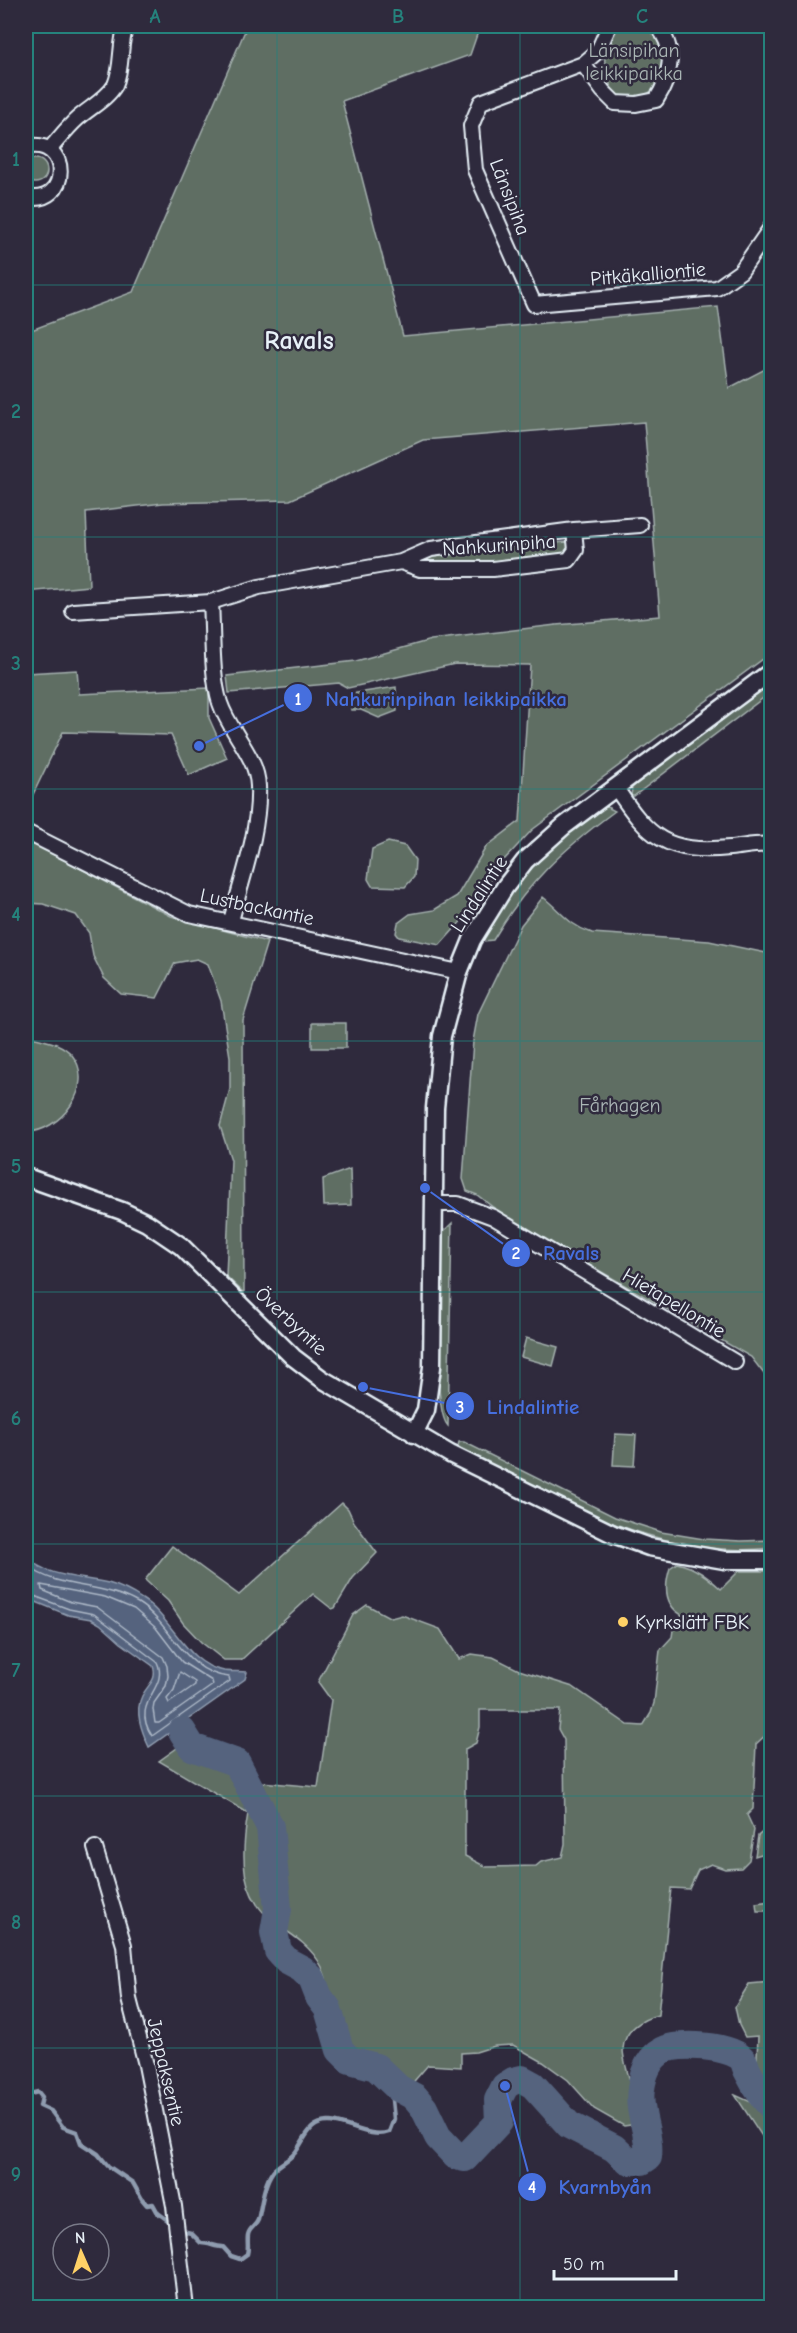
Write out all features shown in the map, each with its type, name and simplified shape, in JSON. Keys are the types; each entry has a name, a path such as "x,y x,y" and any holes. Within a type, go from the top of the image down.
{"street":[{"path":"49,150 76,120 103,99 115,85 126,26"},
{"path":"609,26 598,51 584,64 603,91 615,103 636,104 656,100 664,87 670,63 670,51 657,26"},
{"name":"Länsipiha","path":"534,304 475,170 471,126 480,102 584,64"},
{"path":"26,147 41,146 49,150 59,163 59,180 49,194 41,197 26,197"},
{"name":"Pitkäkalliontie","path":"534,304 717,288 741,272 771,226"},
{"name":"Nahkurinpiha","path":"73,611 211,602 259,587 401,562 431,549 574,530 640,525"},
{"name":"Nahkurinpiha","path":"401,562 420,569 493,569 569,560 576,550 574,530"},
{"path":"211,602 219,700 226,722 251,761 258,784 257,819 231,921"},
{"name":"Lindalintie","path":"414,1434 426,1410 432,1367 435,1108 442,1036 459,972 480,925 525,861 564,826 771,671"},
{"path":"616,788 650,832 666,843 706,850 771,845"},
{"name":"Lustbackantie","path":"26,832 189,914 231,921 459,972"},
{"name":"Överbyntie","path":"26,1178 122,1211 147,1223 173,1240 237,1299 293,1357 322,1379 414,1434 536,1497 649,1547 724,1560 771,1560"},
{"name":"Hietapellontie","path":"433,1204 458,1204 493,1217 735,1362"},
{"name":"Jeppaksentie","path":"95,1848 124,1945 129,1999 146,2065 174,2206 186,2307"}],"green space":[{"path":"247,26 480,26 470,55 342,101 403,336 718,307 729,388 771,366 771,653 532,830 503,861 473,908 440,945 399,937 396,933 398,923 410,914 434,910 457,896 486,847 520,821 530,665 455,664 348,688 339,683 229,693 227,676 356,661 431,640 556,625 660,616 644,422 423,440 290,500 163,503 86,512 89,586 26,592 26,332 133,292"},
{"name":"Länsipihan leikkipaikka","path":"614,26 649,26 658,38 663,65 660,78 654,88 644,95 631,98 615,95 610,86 605,69 605,52"},
{"path":"35,159 43,163 47,171 43,179 35,183 27,179 23,171 27,163"},
{"path":"568,542 569,556 490,564 428,565 427,556 464,549"},
{"path":"77,670 79,694 209,688 209,718 227,758 189,775 171,735 63,732 26,809 26,673"},
{"path":"771,680 771,692 631,796 632,788 641,778"},
{"path":"396,687 397,711 379,718 361,710 351,710 351,694"},
{"path":"607,807 615,811 562,854 519,901 493,940 484,941 501,906 526,874 568,832 583,820"},
{"path":"26,840 171,916 267,942 243,1020 244,1293 226,1276 231,1160 220,1126 230,1089 230,1057 221,1001 208,964 197,959 175,963 157,998 121,994 104,978 93,956 89,933 76,915 43,904 26,903"},
{"path":"388,842 405,846 415,860 414,877 405,887 372,886 368,879 372,849"},
{"name":"Fårhagen","path":"543,897 571,922 592,933 709,941 771,954 771,1383 751,1357 507,1218 477,1195 467,1191 463,1179 473,1041 478,1014 521,925"},
{"path":"312,1023 346,1023 346,1048 312,1048"},
{"path":"26,1035 56,1044 67,1050 79,1067 80,1080 71,1106 62,1116 51,1125 26,1132"},
{"path":"350,1169 351,1205 324,1206 323,1179"},
{"path":"452,1223 448,1426 443,1414 440,1394 438,1307 441,1239 443,1232"},
{"path":"526,1338 558,1347 553,1366 521,1357"},
{"path":"615,1434 636,1435 634,1466 613,1465"},
{"path":"459,1442 464,1442 615,1517 661,1532 704,1539 771,1540 771,1548 730,1550 690,1545 650,1536 611,1522 536,1489 463,1452 458,1446"},
{"path":"342,1503 377,1553 353,1578 335,1608 332,1609 313,1594 241,1660 224,1660 201,1642 183,1623 168,1601 145,1580 172,1546 239,1595"},
{"path":"677,1563 690,1567 721,1589 739,1571 771,1571 771,1854 768,1852 755,1856 758,1836 767,1828 770,1731 756,1744 753,1809 747,1815 754,1830 749,1860 741,1868 725,1869 711,1864 698,1870 689,1889 671,1888 658,2015 635,2026 624,2042 623,2049 632,2101 638,2113 637,2124 624,2126 594,2109 568,2080 513,2045 461,2053 461,2067 428,2065 408,2088 366,2067 346,2061 332,2049 327,2009 327,1985 322,1967 303,1943 266,1915 249,1889 244,1860 248,1813 159,1761 191,1738 225,1752 261,1782 318,1787 331,1700 318,1682 353,1615 367,1605 391,1618 402,1615 440,1629 459,1659 472,1654 493,1657 519,1670 573,1687 628,1725 643,1726 654,1703 660,1650 672,1637 673,1630 682,1615 672,1606 667,1595 670,1568","holes":["480,1710 560,1710 558,1729 564,1740 565,1844 562,1857 541,1862 536,1866 486,1867 465,1856 465,1749 476,1743 480,1727"]},
{"path":"771,1901 771,1911 757,1911 756,1903"},
{"path":"772,1982 771,2082 756,2077 758,2036 745,2037 739,2025 735,2007 749,1984"},
{"path":"735,2095 751,2102 771,2124 771,2150"}],"water":[{"path":"26,1557 54,1573 108,1583 134,1594 153,1607 199,1660 224,1671 247,1672 245,1679 149,1747 142,1728 139,1709 142,1696 154,1675 153,1666 91,1619 68,1615 26,1598"}],"waterway":[{"path":"182,1731 192,1747 237,1763 270,1827 278,1909 274,1932 278,1951 287,1961 302,1969 312,1979 319,1997 328,2009 340,2050 350,2060 376,2067 398,2088 415,2097 424,2108 438,2137 456,2156 465,2158 499,2122 498,2100 505,2086 522,2079 533,2085 569,2125 614,2148 628,2161 642,2161 648,2157 648,2140 640,2098 643,2078 658,2053 680,2046 717,2048 737,2055 743,2060 756,2086 772,2107"},
{"path":"26,2078 26,2089 30,2094 38,2092 42,2097 40,2106 51,2111 63,2127 77,2132 81,2143 133,2183 147,2205 153,2204 158,2213 169,2221"},
{"path":"182,2231 191,2233 201,2243 223,2247 231,2256 240,2259 247,2254 249,2233 258,2220 270,2176 276,2168 295,2153 309,2131 318,2124 330,2122 375,2134 389,2132 394,2119 392,2100 398,2088"}],"place":[{"name":"Nahkurinpihan leikkipaikka","path":"199,746"},
{"name":"Ravals","path":"425,1188"},
{"name":"Lindalintie","path":"363,1387"},
{"name":"Kyrkslätt FBK","path":"623,1622"},
{"name":"Kvarnbyån","path":"505,2086"}],"district":[{"name":"Ravals","path":"299,341"}]}
